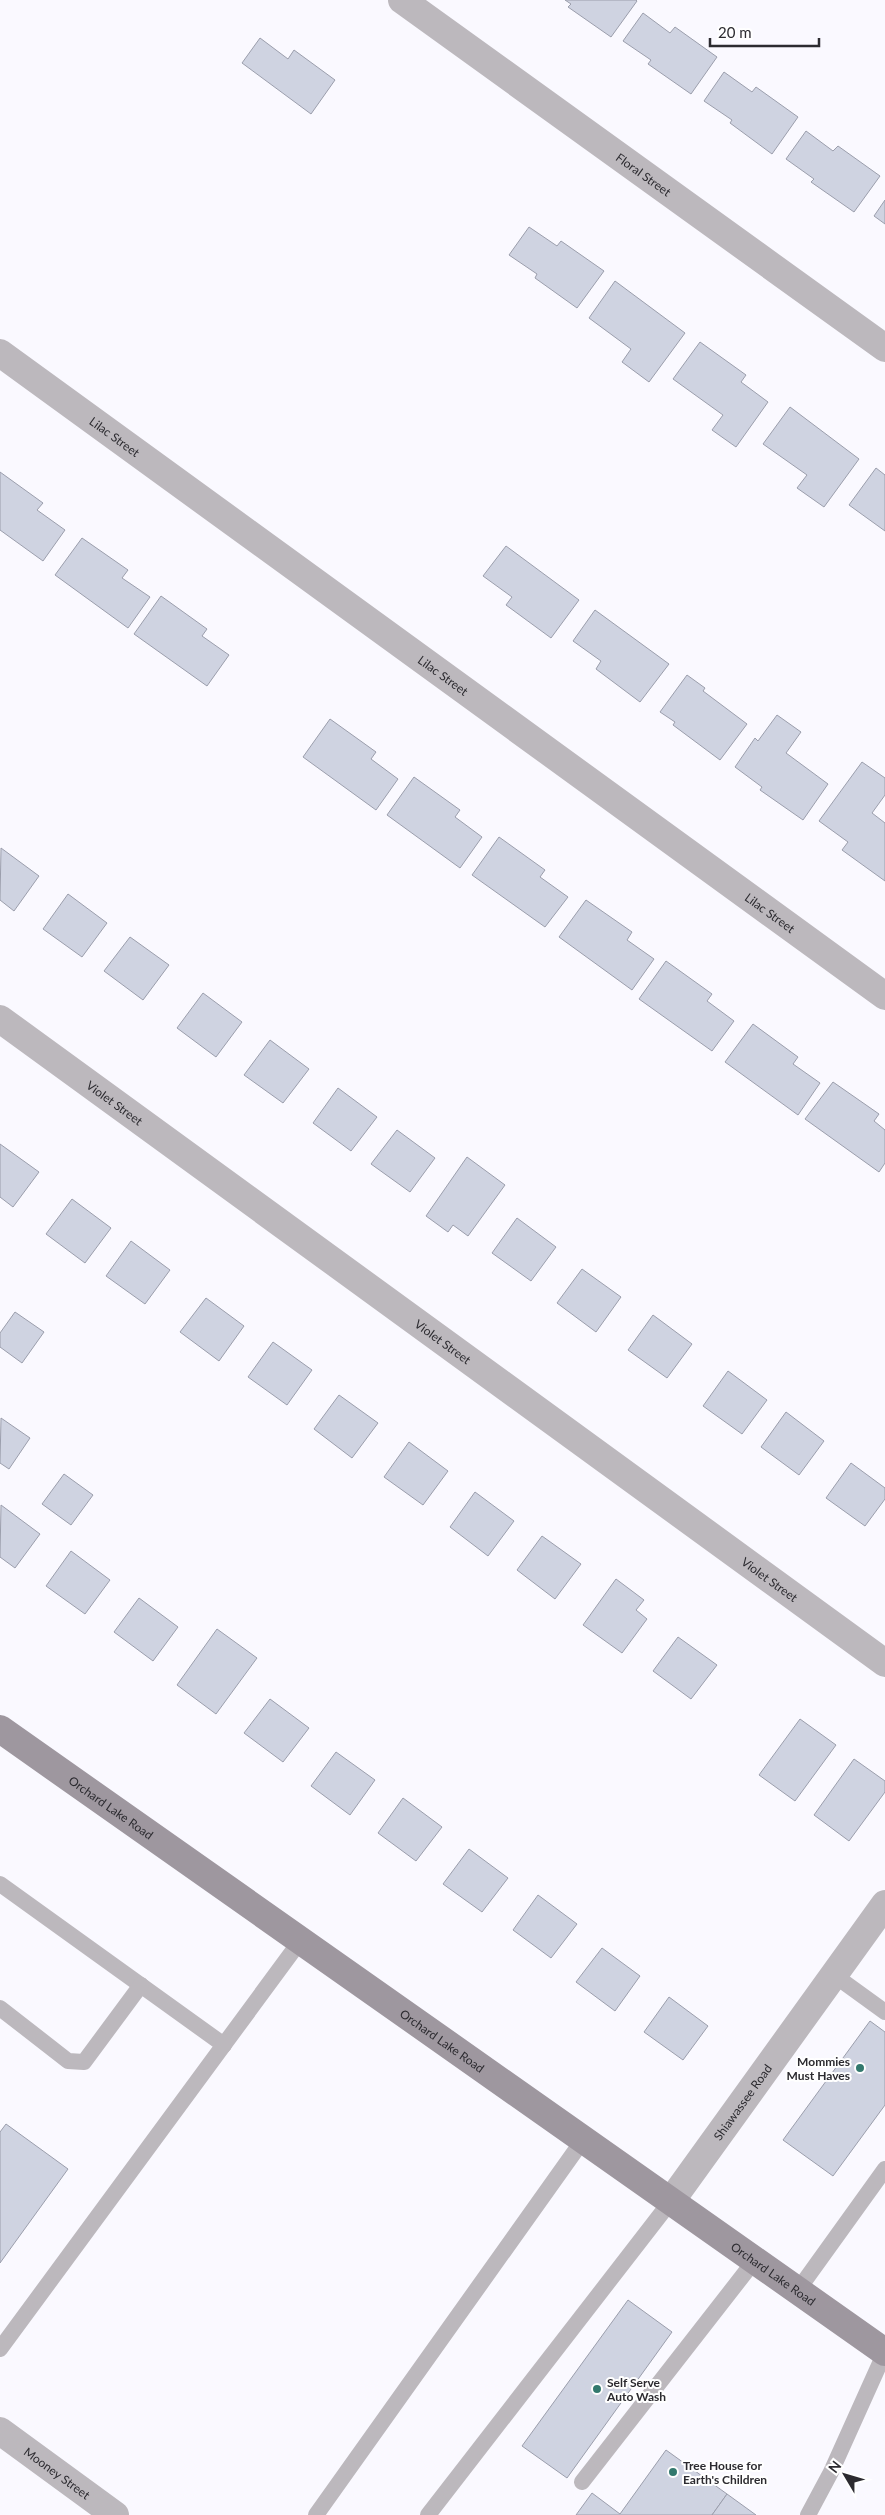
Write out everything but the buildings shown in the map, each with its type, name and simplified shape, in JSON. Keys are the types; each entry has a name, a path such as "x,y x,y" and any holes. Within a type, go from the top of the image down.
{"main road":[{"name":"Orchard Lake Road","path":"0,1729 885,2352"}],"street":[{"name":"Floral Street","path":"402,0 885,348"},
{"name":"Lilac Street","path":"0,353 885,996"},
{"name":"Violet Street","path":"0,1020 885,1664"},
{"name":"Shiawassee Road","path":"671,2201 885,1904"},
{"name":"Mooney Street","path":"0,2431 115,2515"}],"lane":[{"path":"0,1884 224,2045"},
{"path":"0,2349 301,1940"},
{"path":"834,1975 885,2012"},
{"path":"0,2008 68,2061 84,2062 141,1986"},
{"path":"316,2515 584,2140"},
{"path":"798,2290 885,2169"},
{"path":"428,2515 671,2201"},
{"path":"582,2482 755,2260"},
{"path":"808,2515 831,2472 885,2352"}],"place":[{"name":"Mommies Must Haves","path":"860,2068"},
{"name":"Self Serve Auto Wash","path":"597,2389"},
{"name":"Tree House for Earth's Children","path":"673,2472"}]}
